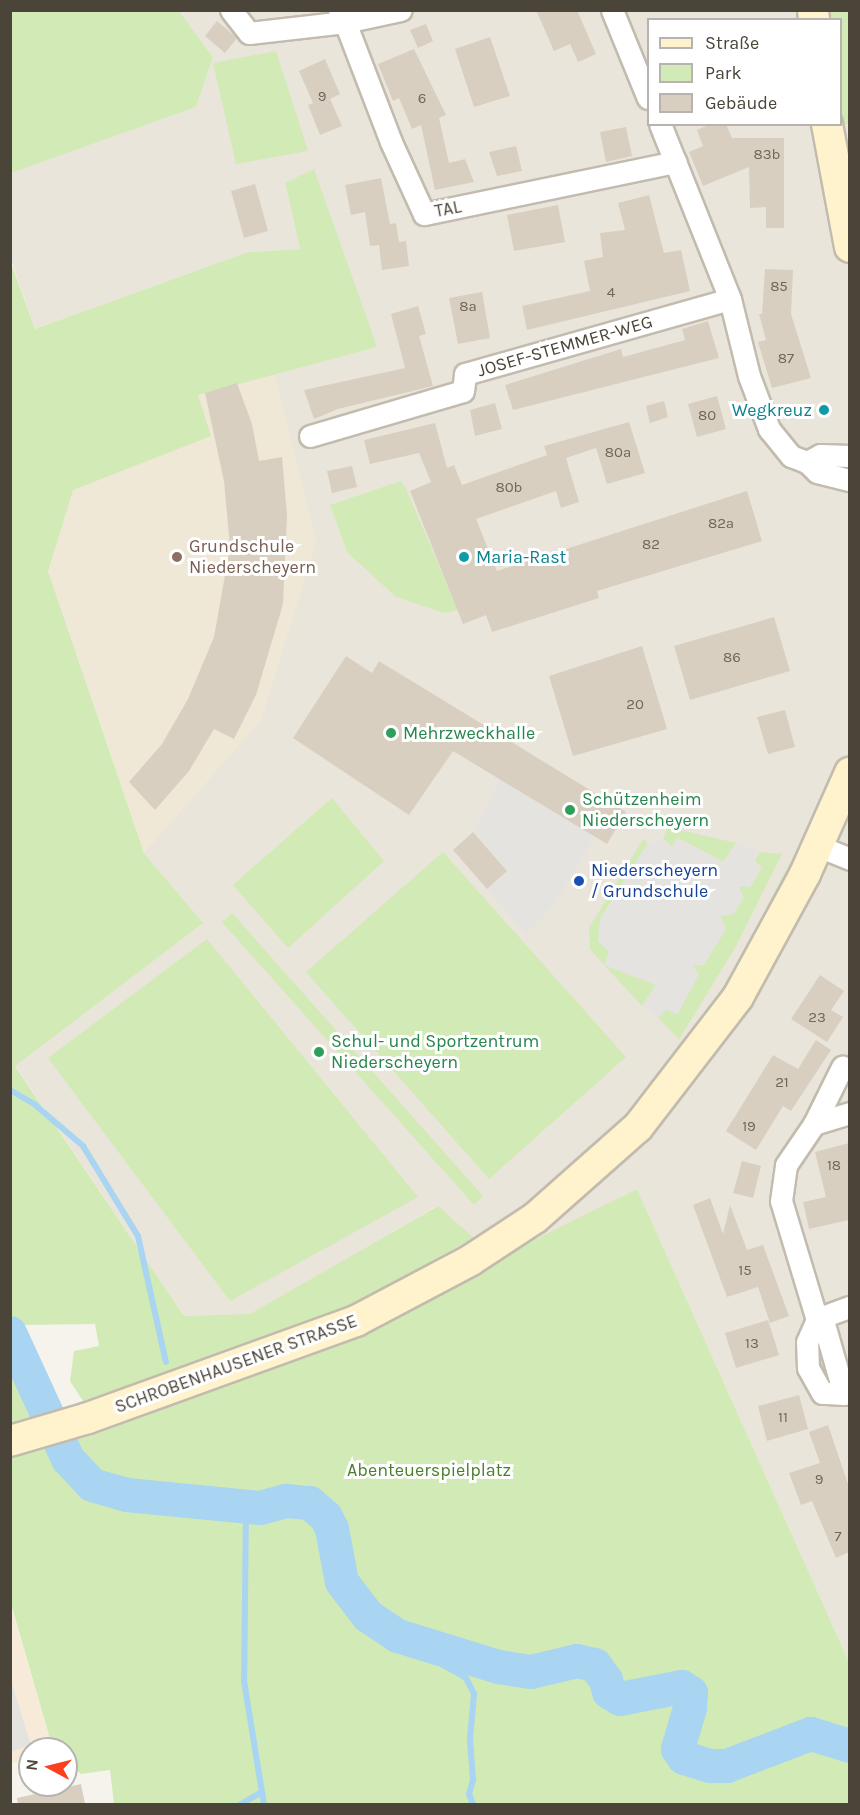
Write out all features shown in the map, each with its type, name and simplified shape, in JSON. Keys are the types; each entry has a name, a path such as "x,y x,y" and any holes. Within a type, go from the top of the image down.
{"main road":[{"path":"827,126 849,247"},
{"name":"SCHROBENHAUSENER STRASSE","path":"10,1441 88,1418 356,1321 471,1260 535,1218 610,1156 690,1063 738,998 818,846 849,773"}],"street":[{"path":"231,10 249,33 342,16 401,10"},
{"path":"612,10 647,96"},
{"name":"TAL","path":"342,16 391,142 424,214 676,162"},
{"path":"661,126 730,299 749,376 769,429 784,450 807,462 817,472 849,480"},
{"name":"JOSEF-STEMMER-WEG","path":"310,436 463,391 465,374 730,299"},
{"path":"807,462 820,455 849,456"},
{"path":"818,846 849,860"},
{"path":"820,1319 781,1201 786,1165 814,1124 843,1073"},
{"path":"814,1124 849,1113"},
{"path":"847,1402 822,1393 808,1368 807,1342 820,1319 849,1306"}],"shaded area":[{"path":"179,11 814,11 815,18 647,18 647,126 828,126 829,130 849,124 849,1662 637,1189 499,1260 437,1206 250,1315 184,1316 15,1065 202,923 144,853 246,380 377,347 285,184 300,249 248,252 35,329 11,260 10,173 196,107 213,57"},
{"name":"Grundschule Niederscheyern","path":"278,257 275,379 316,543 261,720 144,853 48,571 10,337"},
{"path":"500,779 595,836 555,904 526,934 487,889 507,870 473,832"},
{"path":"677,838 723,862 736,843 760,852 753,859 762,868 750,887 738,886 744,897 734,914 720,916 726,929 704,965 692,965 699,974 677,1015 666,1009 658,1018 642,1006 656,985 604,965 609,952 598,941 600,919 648,843 663,839 672,846"},
{"path":"10,1604 49,1737 18,1737 18,1762 11,1764"},
{"path":"11,1681 28,1737 18,1737 18,1749 10,1752"}],"green space":[{"path":"10,11 179,11 213,57 196,107 11,173"},
{"path":"813,11 849,11 849,124 842,126 842,18 814,18"},
{"path":"276,51 308,151 236,164 213,63"},
{"path":"314,169 377,347 198,395 211,436 73,490 48,571 144,853 203,923 15,1066 184,1316 250,1314 438,1206 474,1238 350,1306 270,1339 83,1401 70,1381 74,1351 99,1346 95,1324 11,1325 10,260 35,329 248,252 300,249 285,183"},
{"path":"401,481 458,610 444,613 396,597 347,552 330,505"},
{"path":"332,798 384,861 288,948 233,885"},
{"path":"667,827 736,843 724,862 678,838 672,846 663,839"},
{"path":"643,839 648,843 600,919 609,952 605,965 656,985 642,1006 590,949 589,928"},
{"path":"443,852 626,1057 489,1179 306,972"},
{"path":"760,852 782,854 734,950 679,1039 658,1018 666,1009 677,1014 691,965"},
{"path":"790,862 793,866 727,993 689,1043 742,956"},
{"path":"232,913 483,1196 474,1205 222,922"},
{"path":"207,939 418,1197 230,1301 48,1058"},
{"name":"Abenteuerspielplatz","path":"637,1189 849,1662 849,1804 114,1804 110,1770 81,1774 78,1772 78,1737 50,1737 11,1604 11,1456 93,1435 292,1360"},
{"path":"819,1347 823,1349 833,1380 826,1388 813,1352"},
{"path":"10,1361 36,1415 11,1423 10,1423"}],"building":[{"path":"536,10 577,10 596,54 578,62 570,44 554,51"},
{"path":"217,21 237,38 225,53 205,36"},
{"path":"426,24 433,41 418,48 410,30"},
{"path":"490,37 510,96 474,107 455,49"},
{"path":"414,49 446,115 439,118 449,163 465,159 474,182 435,190 421,125 412,129 399,98 393,101 378,64"},
{"path":"325,59 340,94 330,99 342,126 320,135 308,105 313,103 299,71"},
{"path":"706,126 727,126 732,138 784,138 784,228 766,228 766,207 750,208 749,167 703,186 689,152 703,146 697,130"},
{"path":"626,127 632,156 606,162 600,132"},
{"path":"516,146 522,171 497,176 489,152"},
{"path":"381,178 390,224 396,223 399,242 406,241 409,266 382,270 379,245 370,246 365,212 351,215 345,185"},
{"path":"255,184 268,231 244,238 231,191"},
{"path":"649,195 664,253 681,250 690,291 527,330 522,306 590,291 584,261 603,257 600,233 625,230 618,203"},
{"path":"558,205 565,242 514,251 507,215"},
{"path":"765,269 793,270 791,314 811,378 772,388 758,342 766,340 759,314 762,314"},
{"path":"482,292 490,338 458,344 449,298"},
{"path":"418,306 426,334 419,336 433,386 338,409 314,419 304,390 405,368 391,314"},
{"path":"708,321 719,358 513,410 505,385 621,349 623,357 685,340 682,329"},
{"name":"Grundschule Niederscheyern","path":"237,383 252,424 259,461 282,457 287,515 283,604 256,695 234,739 214,729 189,771 155,810 129,782 162,744 188,699 214,637 230,547 224,481 205,393"},
{"path":"717,396 726,429 697,437 688,404"},
{"path":"664,401 668,417 650,423 646,406"},
{"path":"495,403 502,429 475,436 470,410"},
{"path":"629,422 645,473 607,484 596,448 566,458 579,502 561,508 556,491 476,519 497,571 747,491 762,541 597,591 599,598 492,632 486,615 463,624 410,491 431,482 419,453 370,464 364,440 435,423 447,468 454,465 462,485 547,455 544,446"},
{"path":"352,466 357,487 332,493 327,471"},
{"path":"774,617 790,671 690,700 674,646"},
{"path":"642,646 667,729 573,756 549,676"},
{"name":"Mehrzweckhalle","path":"346,656 372,673 379,661 626,812 607,844 453,751 409,815 293,738"},
{"path":"785,710 795,747 768,754 757,717"},
{"path":"473,832 507,871 487,889 453,850"},
{"path":"820,975 844,991 831,1010 843,1017 827,1042 791,1019"},
{"path":"816,1040 831,1050 791,1111 783,1106 756,1150 726,1131 773,1055 798,1069"},
{"path":"849,1143 849,1220 809,1229 803,1202 826,1197 815,1152"},
{"path":"742,1161 761,1166 753,1198 733,1193"},
{"path":"710,1198 723,1234 730,1205 747,1250 763,1245 789,1316 770,1323 758,1287 727,1297 693,1205"},
{"path":"768,1320 779,1355 736,1368 725,1333"},
{"path":"799,1395 808,1429 767,1441 758,1406"},
{"path":"828,1425 849,1487 849,1552 836,1558 812,1501 801,1505 789,1473 820,1463 809,1432"},
{"path":"81,1784 85,1804 18,1804 17,1798 22,1797 78,1797 78,1785"}],"waterway":[{"path":"10,1090 34,1104 83,1146 138,1236 166,1362"},
{"path":"10,1333 68,1459 92,1485 127,1495 260,1508 286,1501 310,1503 326,1517 332,1529 342,1582 368,1616 398,1636 499,1667 531,1672 577,1661 595,1665 606,1680 609,1692 620,1699 682,1687 691,1693 690,1708 678,1749 684,1758 711,1766 727,1766 811,1734 850,1746"},
{"path":"246,1504 244,1681 264,1804"},
{"path":"434,1647 443,1665 466,1678 474,1694 470,1739 473,1780 469,1794 473,1804"},
{"path":"241,1804 262,1792"}],"place":[{"name":"Wegkreuz","path":"824,410"},
{"name":"Grundschule Niederscheyern","path":"177,557"},
{"name":"Maria-Rast","path":"464,557"},
{"name":"Mehrzweckhalle","path":"391,733"},
{"name":"Schützenheim Niederscheyern","path":"570,810"},
{"name":"Niederscheyern / Grundschule","path":"579,881"},
{"name":"Schul- und Sportzentrum Niederscheyern","path":"319,1052"}]}
